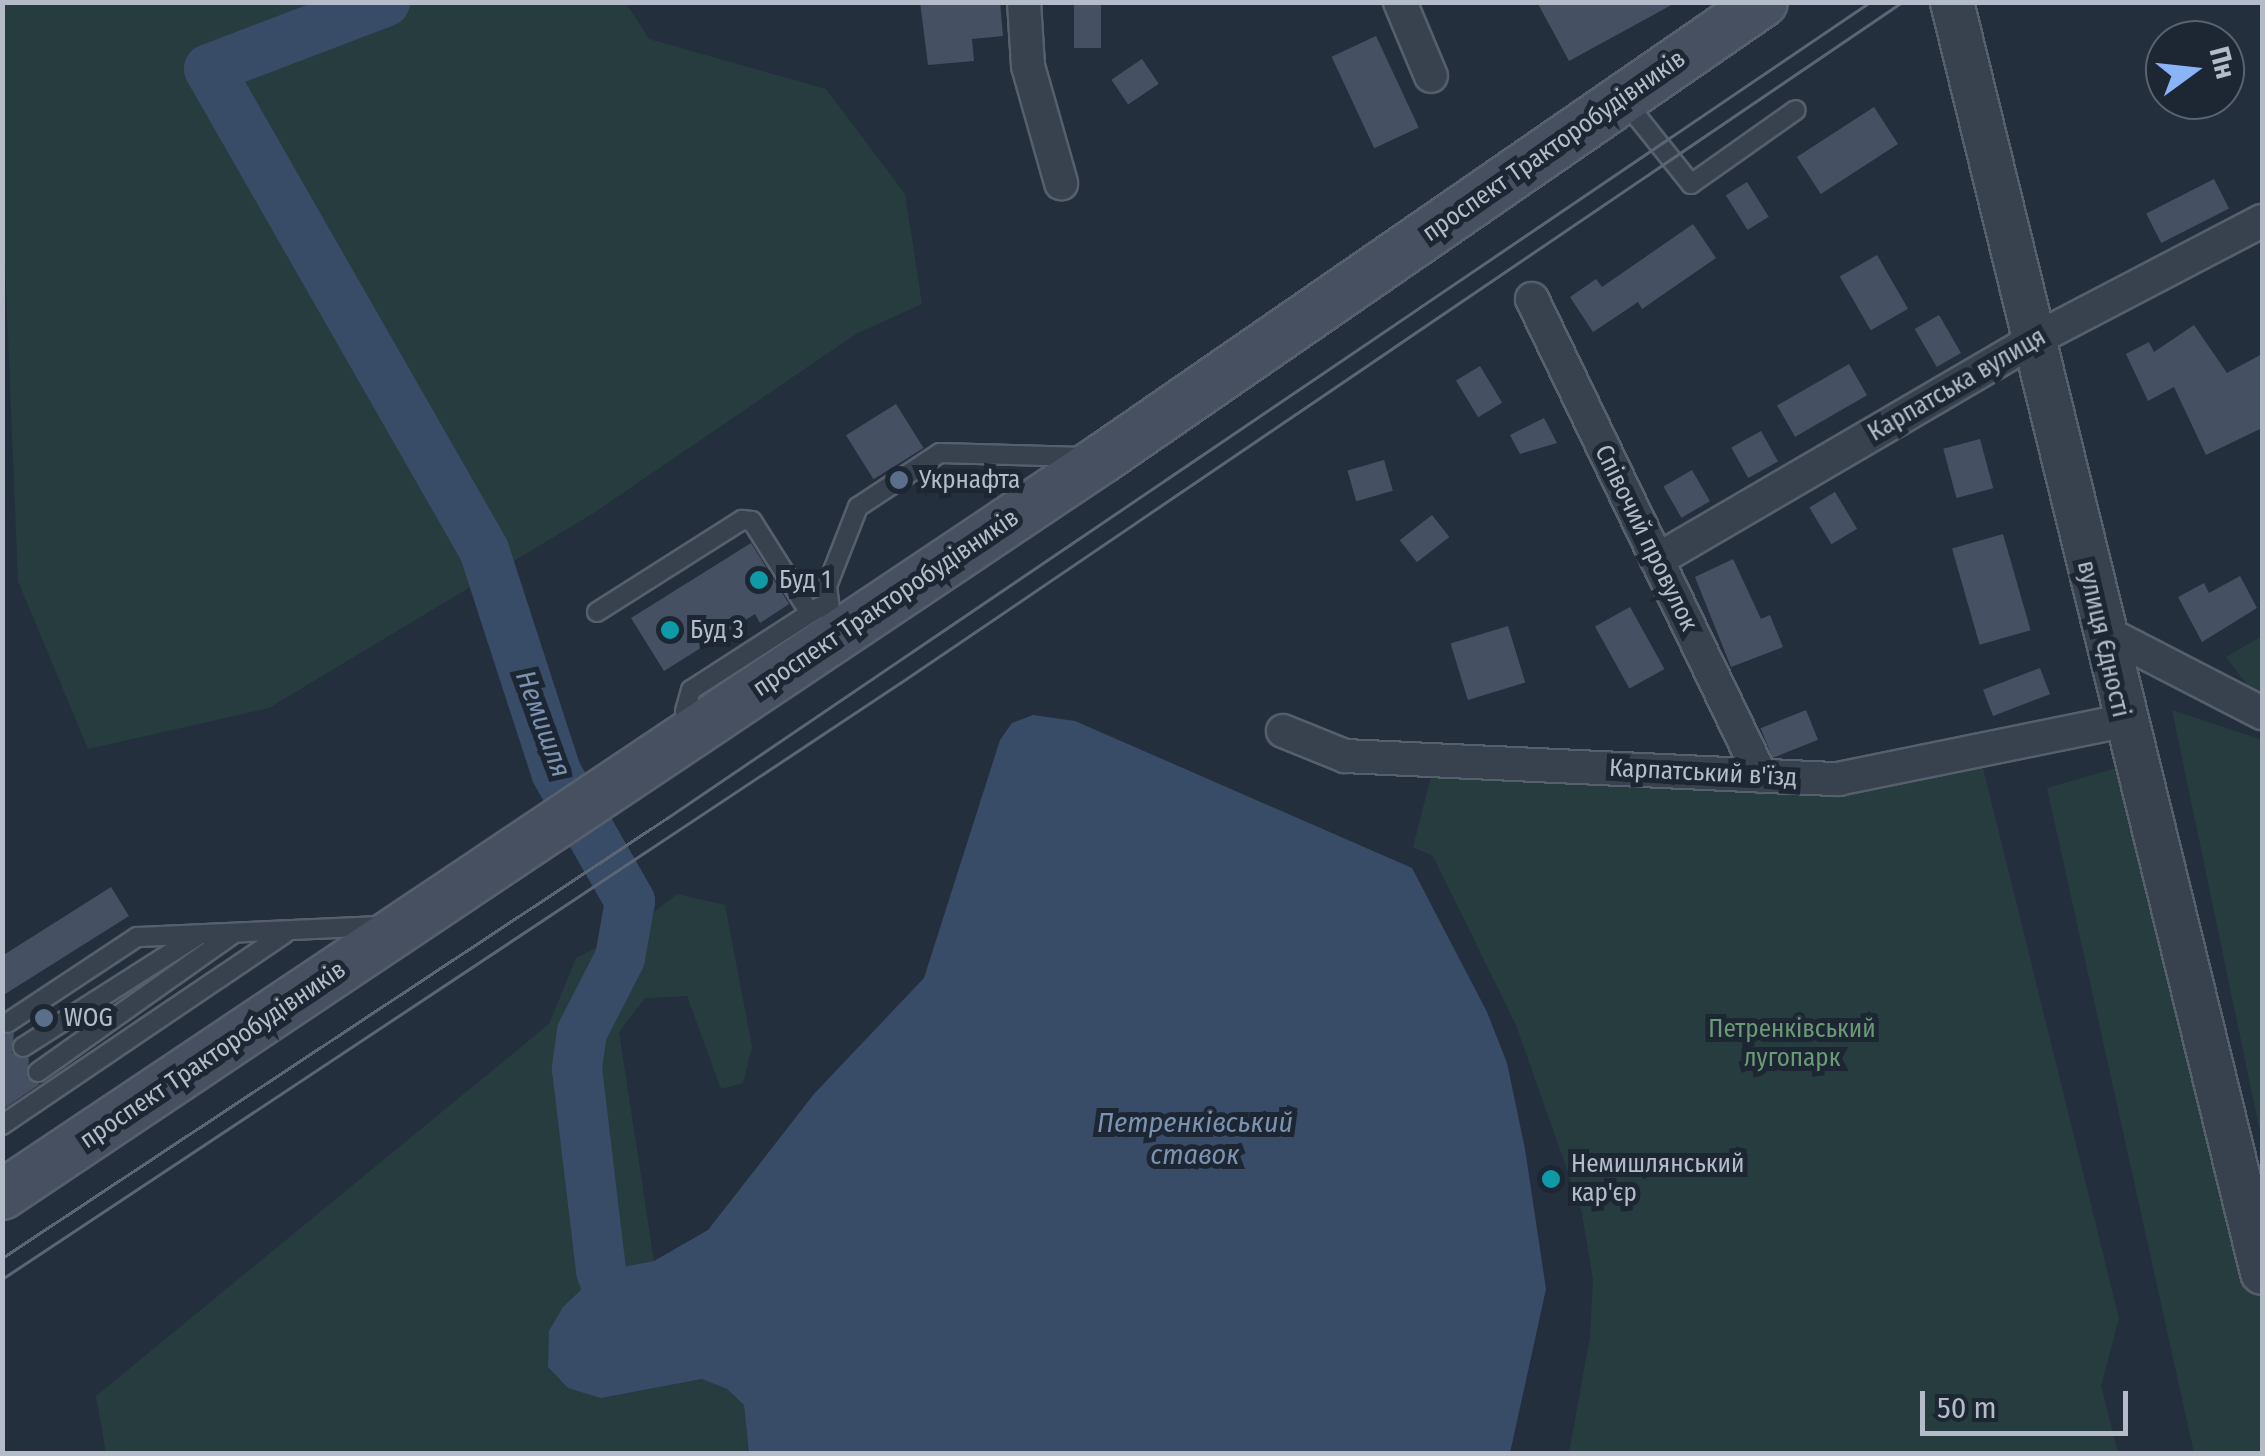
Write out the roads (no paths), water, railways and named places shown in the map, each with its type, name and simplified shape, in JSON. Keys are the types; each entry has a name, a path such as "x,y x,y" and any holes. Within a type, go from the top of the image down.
{"main road":[{"name":"проспект Тракторобудівників","path":"2,1194 412,924 694,732 824,617 1103,458 1763,2"}],"street":[{"path":"1024,2 1028,66 1061,184"},
{"path":"1400,2 1431,76"},
{"name":"вулиця Єдності","path":"1952,2 2123,721 2262,1272"},
{"name":"Карпатська вулиця","path":"1657,560 2032,341 2262,221"},
{"name":"Співочий провулок","path":"1532,299 1761,776"},
{"path":"2101,630 2262,713"},
{"name":"Карпатський в'їзд","path":"1283,731 1345,756 1838,779 2123,721"}],"lane":[{"path":"1623,99 1691,184 1796,110"},
{"path":"824,617 827,586 858,507 940,453 1103,458"},
{"path":"597,612 742,520 752,521 824,617"},
{"path":"7,1023 137,937 285,934 412,924"},
{"path":"38,1072 234,934"},
{"path":"2,1125 285,934"},
{"path":"22,1047 198,936"}],"water":[{"name":"Петренківський ставок","path":"1033,715 1075,721 1412,868 1487,1012 1507,1063 1525,1149 1546,1289 1510,1453 749,1453 744,1405 727,1389 702,1379 601,1398 568,1388 548,1367 549,1331 563,1307 601,1271 654,1261 708,1230 814,1094 924,978 1000,740 1012,723"}],"waterway":[{"name":"Немишля","path":"385,2 209,69 484,550 556,772 630,901 620,958 582,1032 577,1069 601,1271 612,1302 638,1322"}],"tram line":[{"path":"2,1258 667,818 1870,2"},
{"path":"2,1279 900,683 1902,2"}],"place":[{"name":"Укрнафта","path":"899,480"},
{"name":"Буд 1","path":"759,580"},
{"name":"Буд 3","path":"670,630"},
{"name":"WOG","path":"44,1018"},
{"name":"Немишлянський кар'єр","path":"1551,1179"}],"park label":[{"name":"Петренківський лугопарк","path":"1792,1044"}]}
